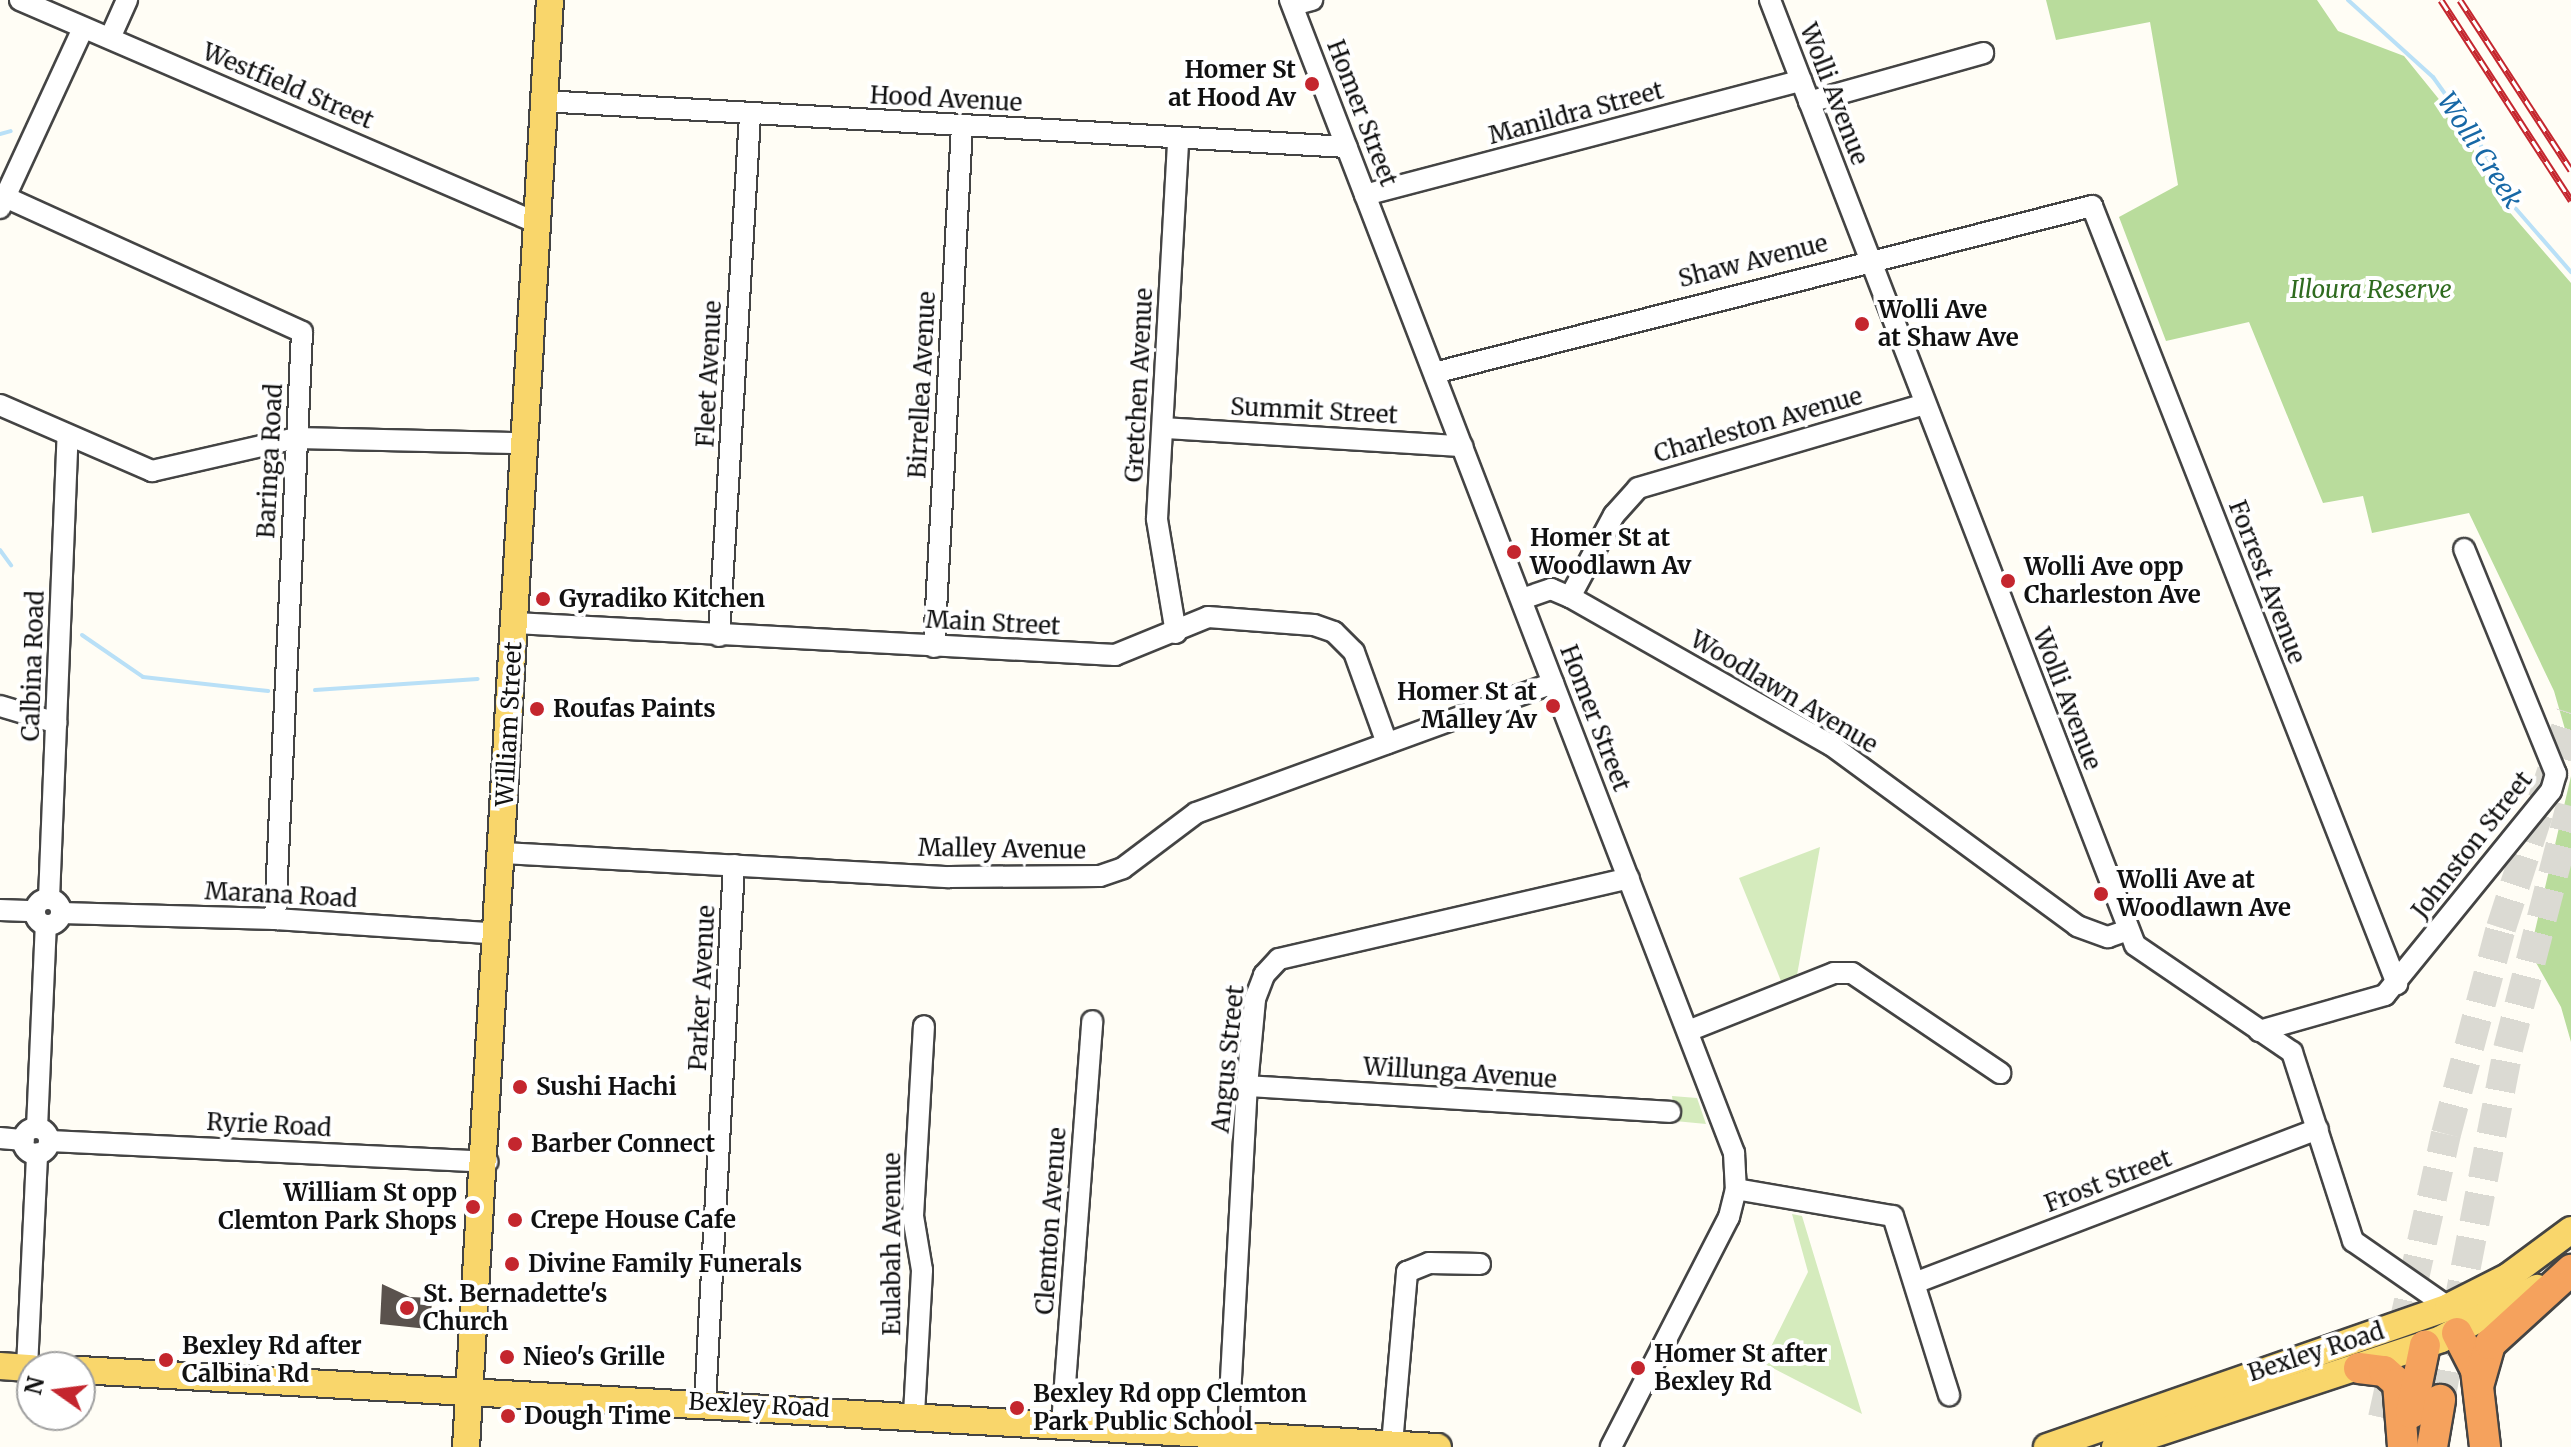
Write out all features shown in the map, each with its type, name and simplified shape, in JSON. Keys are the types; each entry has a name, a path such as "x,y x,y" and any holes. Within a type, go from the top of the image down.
{"highway":[{"path":"2485,1447 2479,1383 2490,1344 2566,1268"},
{"path":"2436,1325 2479,1383"},
{"path":"2404,1447 2436,1325"},
{"path":"2359,1368 2380,1370 2398,1383 2404,1447"},
{"path":"2432,1447 2440,1400"}],"main road":[{"name":"William Street","path":"466,1447 487,1162 535,222 550,0"},
{"name":"Bexley Road","path":"2115,1447 2359,1368 2436,1325 2525,1267 2571,1230"},
{"name":"Bexley Road","path":"2047,1447 2436,1325 2566,1268"},
{"name":"Bexley Road","path":"96,1371 472,1388 1438,1447"}],"street":[{"name":"Westfield Street","path":"20,0 535,222"},
{"path":"110,38 127,0"},
{"name":"Wolli Avenue","path":"1770,0 2128,930 2139,951 2297,1059 2353,1241 2436,1325"},
{"name":"Homer Street","path":"1298,2 1365,195 1731,1143 1736,1189 1725,1224 1611,1447"},
{"path":"2,203 83,28"},
{"path":"1809,102 1983,53"},
{"name":"Manildra Street","path":"1365,195 1801,81"},
{"name":"Hood Avenue","path":"542,101 1347,147"},
{"name":"Fleet Avenue","path":"719,636 750,115"},
{"name":"Birrellea Avenue","path":"934,647 962,126"},
{"name":"Gretchen Avenue","path":"1176,633 1157,534 1178,139"},
{"name":"Baringa Road","path":"2,203 302,332 275,919"},
{"name":"Shaw Avenue","path":"1434,373 2085,204"},
{"name":"Forrest Avenue","path":"2085,204 2096,216 2397,984"},
{"name":"Charleston Avenue","path":"1570,597 1614,515 1638,488 1925,404"},
{"path":"0,405 152,471 296,438 524,443"},
{"name":"Summit Street","path":"1164,428 1462,446"},
{"name":"Calbina Road","path":"30,1351 68,435"},
{"name":"Johnston Street","path":"2259,1031 2385,995 2551,791 2556,774 2464,549"},
{"name":"Woodlawn Avenue","path":"1522,599 1551,589 1570,597 1831,745 2077,926 2108,937 2128,930"},
{"name":"Main Street","path":"515,623 1115,655 1176,633 1208,617 1334,632 1354,652 1387,743"},
{"name":"Malley Avenue","path":"503,853 949,877 1100,876 1123,868 1196,813 1553,683"},
{"path":"0,706 57,723"},
{"name":"Parker Avenue","path":"705,1402 734,865"},
{"name":"Angus Street","path":"1228,1434 1247,1086 1255,999 1279,959 1629,878"},
{"name":"Marana Road","path":"0,910 275,919 498,934"},
{"path":"1688,1031 1834,973 1852,973 2000,1073"},
{"name":"Clemton Avenue","path":"1062,1424 1092,1021"},
{"name":"Eulabah Avenue","path":"914,1414 922,1270 913,1216 924,1026"},
{"name":"Willunga Avenue","path":"1247,1086 1670,1112"},
{"name":"Frost Street","path":"1917,1282 2318,1129"},
{"name":"Ryrie Road","path":"0,1138 487,1162"},
{"path":"1736,1189 1893,1216 1917,1282 1949,1395"},
{"path":"1392,1444 1407,1272 1429,1263 1480,1264"}],"green space":[{"name":"Illoura Reserve","path":"2046,0 2317,0 2338,31 2404,56 2459,124 2506,208 2571,283 2571,750 2554,691 2469,513 2372,533 2363,496 2323,503 2249,322 2166,341 2119,217 2178,185 2150,22 2056,40"},
{"path":"2571,776 2571,1042 2561,1007 2530,952"},
{"path":"1820,847 1797,975 1781,981 1739,878"},
{"path":"1672,1096 1697,1098 1706,1124 1675,1121"},
{"path":"1792,1214 1802,1216 1862,1414 1763,1363 1808,1272"}],"building":[{"name":"St. Bernadette's Church","path":"382,1284 410,1297 433,1298 428,1329 380,1324"}],"waterway":[{"name":"Wolli Creek","path":"2348,0 2433,77 2478,140 2510,202 2571,272"},
{"path":"0,134 11,131"},
{"path":"0,550 11,565"},
{"path":"82,635 143,677 268,691"},
{"path":"315,690 478,679"}],"tunnel":[{"path":"2383,1418 2446,1134 2501,928 2571,713"},
{"path":"2440,1400 2508,1049 2571,806"}],"railway":[{"path":"2441,0 2571,200"},
{"path":"2460,0 2571,170"}],"place":[{"name":"Homer St at Hood Av","path":"1312,84"},
{"name":"Wolli Ave at Shaw Ave","path":"1862,324"},
{"name":"Homer St at Woodlawn Av","path":"1514,552"},
{"name":"Wolli Ave opp Charleston Ave","path":"2008,581"},
{"name":"Gyradiko Kitchen","path":"543,599"},
{"name":"Homer St at Malley Av","path":"1553,706"},
{"name":"Roufas Paints","path":"537,709"},
{"name":"Wolli Ave at Woodlawn Ave","path":"2101,894"},
{"name":"Sushi Hachi","path":"520,1087"},
{"name":"Barber Connect","path":"515,1144"},
{"name":"William St opp Clemton Park Shops","path":"473,1207"},
{"name":"Crepe House Cafe","path":"515,1220"},
{"name":"Divine Family Funerals","path":"512,1264"},
{"name":"St. Bernadette's Church","path":"407,1308"},
{"name":"Nieo's Grille","path":"507,1357"},
{"name":"Bexley Rd after Calbina Rd","path":"166,1360"},
{"name":"Homer St after Bexley Rd","path":"1638,1368"},
{"name":"Bexley Rd opp Clemton Park Public School","path":"1017,1408"},
{"name":"Dough Time","path":"508,1416"}]}
